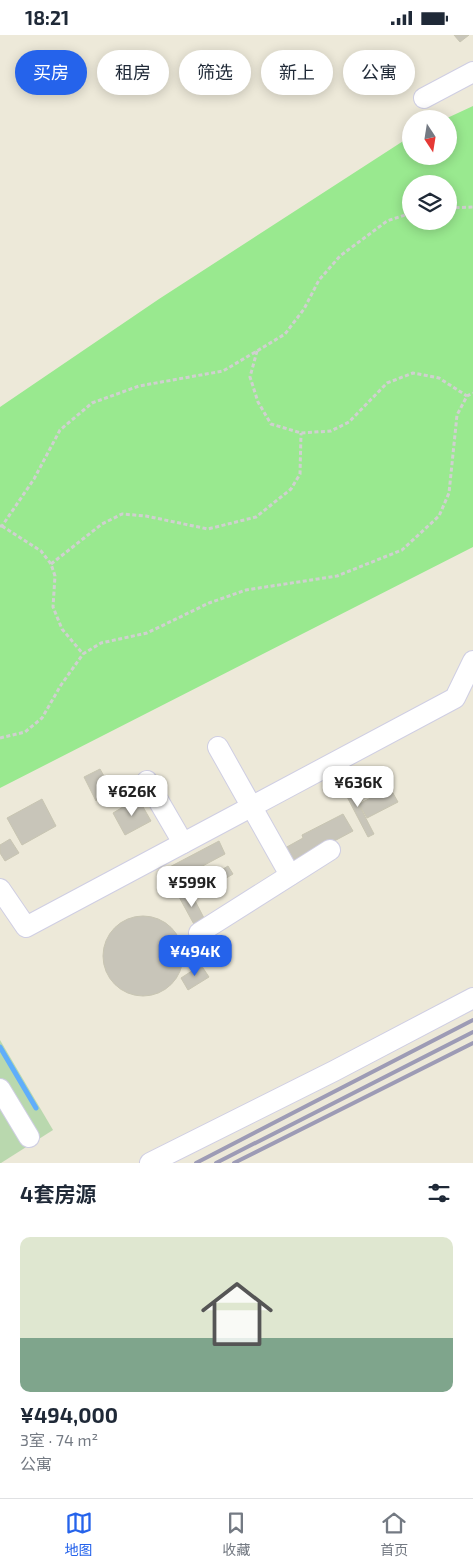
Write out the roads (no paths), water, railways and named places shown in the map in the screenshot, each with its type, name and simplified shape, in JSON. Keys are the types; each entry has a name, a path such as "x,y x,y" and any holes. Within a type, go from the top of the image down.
{"street":[{"path":"424,98 473,72"},
{"path":"0,889 26,927 456,698 473,661"},
{"path":"218,747 290,875"},
{"path":"147,781 183,843"},
{"path":"199,933 330,850"},
{"path":"150,1163 334,1071 473,998"},
{"path":"0,1089 30,1137"}],"waterway":[{"path":"0,1047 36,1108"}],"railway":[{"path":"196,1163 473,1020"},
{"path":"216,1163 473,1032"},
{"path":"234,1163 473,1043"}]}
